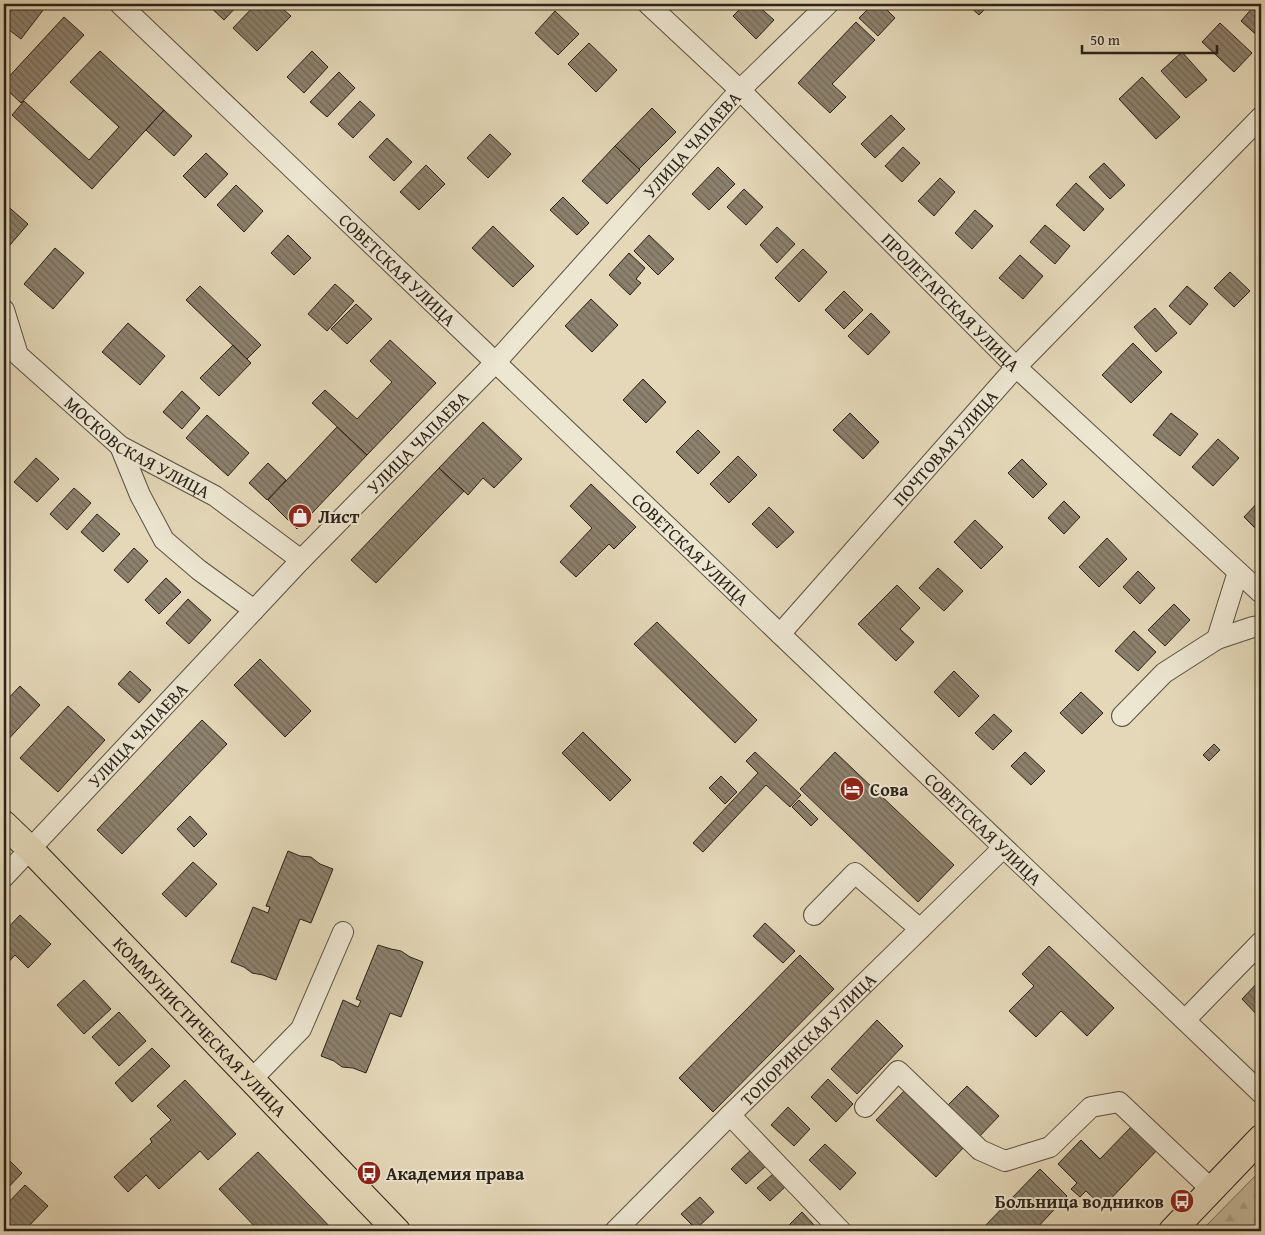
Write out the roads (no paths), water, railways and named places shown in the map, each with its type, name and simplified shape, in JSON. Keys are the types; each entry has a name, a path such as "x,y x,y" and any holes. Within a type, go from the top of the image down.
{"main road":[{"name":"КОММУНИСТИЧЕСКАЯ УЛИЦА","path":"4,824 397,1231"},
{"path":"1172,1231 1261,1138"}],"street":[{"name":"СОВЕТСКАЯ УЛИЦА","path":"120,4 1261,1093"},
{"name":"ПРОЛЕТАРСКАЯ УЛИЦА","path":"648,4 740,90 1016,367 1261,593"},
{"name":"УЛИЦА ЧАПАЕВА","path":"4,877 29,848 301,560 495,362 740,90 828,4"},
{"name":"ПОЧТОВАЯ УЛИЦА","path":"780,634 1016,367 1261,117"},
{"name":"МОСКОВСКАЯ УЛИЦА","path":"4,310 18,355 120,446 215,496 301,560"},
{"path":"120,446 140,495 164,540 199,570 254,610"},
{"path":"1217,639 1238,572"},
{"path":"1122,716 1164,673 1217,639 1261,626"},
{"name":"ТОПОРИНСКАЯ УЛИЦА","path":"615,1231 730,1115 1003,848"},
{"path":"814,915 854,873 920,929"},
{"path":"252,1080 301,1028 343,932"},
{"path":"1185,1020 1261,942"},
{"path":"865,1107 898,1071 980,1150 1005,1160 1050,1147 1091,1106 1119,1102 1212,1190"},
{"path":"730,1115 841,1231"}],"place":[{"name":"Лист","path":"300,516"},
{"name":"Сова","path":"852,789"},
{"name":"Академия права","path":"369,1173"},
{"name":"Больница водников","path":"1182,1201"}]}
